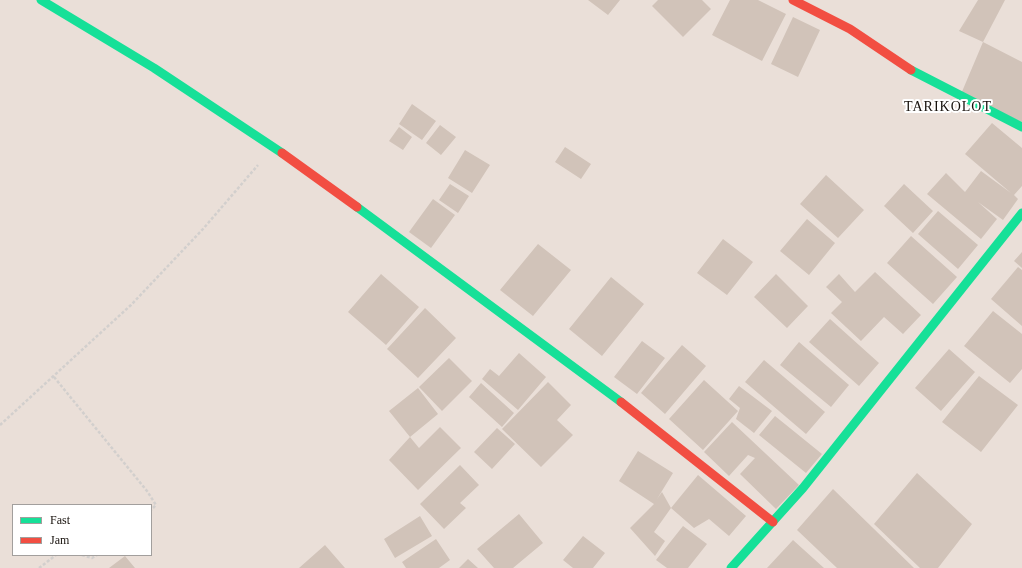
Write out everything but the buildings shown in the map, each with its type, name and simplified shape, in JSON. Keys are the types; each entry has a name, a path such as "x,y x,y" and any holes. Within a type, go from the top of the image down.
{"street":[{"path":"41,0 154,68 274,147 593,380 772,522"},
{"path":"793,0 850,29 918,75 1022,127"},
{"path":"731,568 772,522 844,436 1022,213"}],"path":[{"path":"0,426 131,305 204,229 274,147"},
{"path":"54,376 148,491 156,505 152,509"},
{"path":"39,568 55,556"},
{"path":"85,556 92,558 95,556"}],"traffic: fast":[{"path":"41,0 154,68 282,153"},
{"path":"911,70 1022,127"},
{"path":"357,207 621,402"},
{"path":"731,568 803,488 1022,213"}],"traffic: jam":[{"path":"793,0 850,29 911,70"},
{"path":"282,153 357,207"},
{"path":"621,402 773,522"}],"district":[{"name":"TARIKOLOT","path":"948,107"}]}
